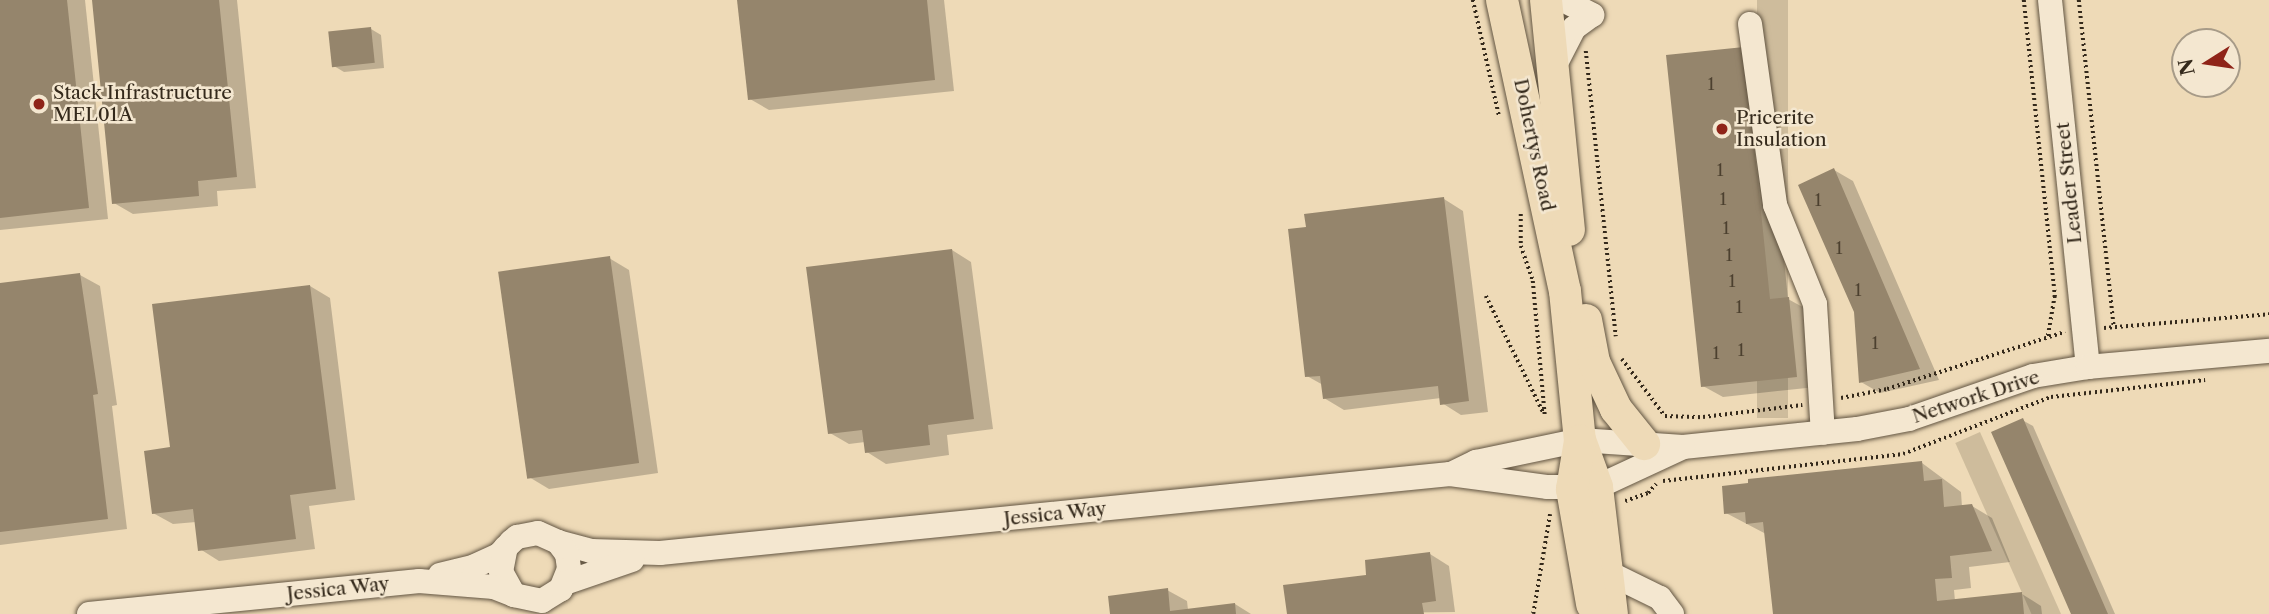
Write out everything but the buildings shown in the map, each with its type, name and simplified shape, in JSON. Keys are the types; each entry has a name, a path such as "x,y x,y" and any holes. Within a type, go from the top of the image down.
{"main road":[{"name":"Dohertys Road","path":"1502,0 1565,291 1585,488 1594,614"},
{"name":"Dohertys Road","path":"1546,0 1555,65 1569,229 1565,291"},
{"path":"1569,229 1594,362 1616,409 1644,444"},
{"name":"Dohertys Road","path":"1585,488 1607,572 1612,614"}],"street":[{"path":"1555,65 1583,20 1592,15 1563,0"},
{"name":"Leader Street","path":"2050,0 2088,367"},
{"path":"1750,24 1775,205 1815,304 1823,433"},
{"name":"Network Drive","path":"1580,440 1683,447 1823,433 1909,419 2033,376 2088,367 2269,351"},
{"name":"Jessica Way","path":"1450,474 1476,462 1580,440"},
{"name":"Network Drive","path":"1585,488 1683,447"},
{"name":"Jessica Way","path":"558,542 591,551 660,553 1450,474 1585,488"},
{"path":"553,614 563,586 569,561 558,542 531,533 506,547 501,572 520,602 542,601 563,586"},
{"name":"Jessica Way","path":"89,614 419,581 475,566 506,547"},
{"name":"Jessica Way","path":"563,586 660,553"},
{"path":"1607,572 1660,598 1672,614"},
{"name":"Jessica Way","path":"419,581 494,587 520,602"}],"path":[{"path":"1473,0 1500,118"},
{"path":"2024,0 2055,296 2048,337"},
{"path":"2079,0 2115,328"},
{"path":"1583,20 1617,345"},
{"path":"1486,296 1545,416 1533,281 1521,246 1521,210"},
{"path":"1618,354 1665,416 1703,417 1821,402 1888,389 2048,337 2084,329 2269,314"},
{"path":"1533,614 1550,514"}],"shaded area":[{"path":"1757,0 1788,0 1788,418 1757,418"},
{"path":"1980,432 2061,614 2031,614 1955,443"}],"place":[{"name":"Stack Infrastructure MEL01A","path":"39,104"},
{"name":"Pricerite Insulation","path":"1722,129"}]}
